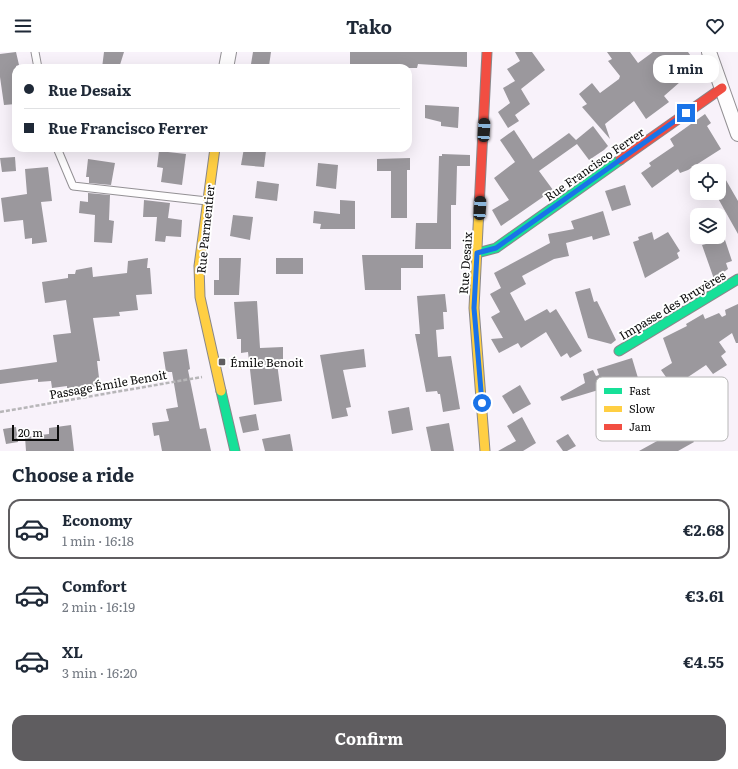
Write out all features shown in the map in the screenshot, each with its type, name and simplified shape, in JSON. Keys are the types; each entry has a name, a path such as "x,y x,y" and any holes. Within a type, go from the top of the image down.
{"street":[{"path":"227,64 229,52"},
{"name":"Rue Desaix","path":"486,451 474,308 487,52"},
{"path":"709,52 738,134"},
{"name":"Rue Francisco Ferrer","path":"477,253 496,248 722,88"},
{"name":"Rue Parmentier","path":"214,152 199,266 200,297 235,451"},
{"name":"Impasse des Bruyères","path":"620,351 738,279"}],"lane":[{"path":"35,52 37,64"},
{"path":"59,152 73,186 207,201"}],"path":[{"name":"Passage Émile Benoit","path":"0,412 218,374"}],"building":[{"path":"16,52 19,64 12,64 12,104 4,105 0,77 0,54"},
{"path":"104,52 124,52 120,64 102,64"},
{"path":"253,52 271,52 269,64 251,64"},
{"path":"350,52 467,52 467,67 418,64 417,68 412,68 412,64 350,64"},
{"path":"515,52 532,52 545,70 521,89 530,104 515,115 519,121 508,128 498,112 510,103 503,88 515,81 507,69 520,61"},
{"path":"607,52 630,52 638,63 653,52 688,52 697,65 678,80 680,82 664,96 669,102 646,119 634,101 605,124 610,139 582,107 587,104 579,94 592,83 600,93 619,79 620,76 608,61 612,59"},
{"path":"425,105 459,107 458,128 441,126 441,122 425,118"},
{"path":"705,114 711,123 707,126 721,149 697,164 690,164 690,169 688,170 680,173 678,169 652,188 641,173 651,166 649,163 674,146 670,139"},
{"path":"593,126 608,146 589,160 577,144 539,171 553,190 501,226 492,210 509,200 494,178 515,162 500,140 514,130 533,159 569,133 576,140"},
{"path":"159,152 186,154 182,185 161,182 163,168 157,167"},
{"path":"243,152 266,152 264,167 241,165"},
{"path":"442,154 470,155 470,166 457,166 456,205 451,205 451,249 415,249 416,223 437,223 439,156 442,156"},
{"path":"15,157 16,171 2,172 0,158"},
{"path":"410,158 410,170 407,170 407,218 391,218 391,171 377,171 377,159"},
{"path":"88,159 115,163 111,185 89,183 89,177 86,177"},
{"path":"318,163 338,165 336,189 316,186"},
{"path":"48,167 52,201 41,202 47,242 32,244 32,238 25,239 23,220 4,222 1,198 27,194 25,169"},
{"path":"726,180 738,201 738,234 726,213 726,208 723,208 719,200 726,200"},
{"path":"257,181 279,184 277,201 255,198"},
{"path":"625,185 631,205 612,211 605,191"},
{"path":"88,193 110,195 109,220 114,221 112,243 94,242 95,215 79,213 80,201 88,202"},
{"path":"144,200 170,203 168,218 182,220 181,237 166,236 165,242 155,241 157,217 143,217"},
{"path":"340,200 355,201 355,229 320,229 321,224 313,223 314,211 340,214"},
{"path":"603,211 610,235 593,240 592,236 566,243 569,256 554,259 522,276 526,284 510,293 525,321 547,309 550,313 556,309 582,351 570,358 567,353 561,357 546,332 521,348 518,343 499,353 491,339 503,338 491,317 500,312 490,294 501,288 494,273 550,243 548,234 574,229 571,221"},
{"path":"233,215 253,217 250,240 230,236"},
{"path":"652,232 654,240 668,232 680,251 677,253 679,258 645,278 633,242 639,240 638,237"},
{"path":"726,243 732,261 726,263 728,269 714,279 702,245"},
{"path":"362,255 423,255 423,268 401,268 401,290 365,290"},
{"path":"148,258 147,268 150,268 152,294 136,295 138,310 119,312 120,316 93,318 100,361 97,361 100,386 67,390 67,386 52,388 51,381 38,382 38,379 0,384 0,370 57,362 53,335 71,333 66,300 45,303 42,282 68,278 68,274 75,274 76,270 92,267 93,277 127,273 128,261"},
{"path":"219,258 241,258 239,295 214,295 214,280 219,280"},
{"path":"276,258 303,258 303,274 276,274"},
{"path":"590,288 594,302 597,301 616,340 611,344 588,338 575,292"},
{"path":"445,294 447,312 443,312 444,329 436,330 438,357 451,356 460,409 443,412 440,394 438,394 437,391 426,392 415,334 420,334 417,296"},
{"path":"257,301 260,348 283,347 283,360 277,363 282,401 254,405 248,352 241,353 241,339 237,339 234,302"},
{"path":"738,304 738,343 736,343 732,333 719,342 726,352 721,356 727,365 713,374 706,365 688,377 666,377 661,370 672,363 663,338 687,326 686,324 703,314 705,319 719,313 722,317 726,315 725,310"},
{"path":"187,349 190,369 188,370 200,429 206,428 211,451 162,451 159,435 154,436 152,423 169,421 166,409 178,407 172,372 166,372 163,352"},
{"path":"364,349 366,367 343,370 351,407 346,408 348,416 332,419 320,355"},
{"path":"632,358 638,377 596,377 596,391 562,401 560,397 585,383 583,374 593,370 596,376 599,375 597,369"},
{"path":"520,385 531,404 513,414 502,396"},
{"path":"409,407 413,430 392,434 388,411"},
{"path":"256,414 259,430 243,433 239,417"},
{"path":"522,417 536,443 523,451 498,451 516,441 507,426"},
{"path":"449,423 454,451 431,451 426,427"},
{"path":"71,425 74,451 26,451 25,437 49,434 49,428"},
{"path":"16,427 18,442 6,444 3,429"},
{"path":"290,434 293,451 265,451 262,439"},
{"path":"568,434 576,446 567,451 563,451 556,441"},
{"path":"657,441 694,442 678,451 639,451"}],"traffic: fast":[{"path":"477,253 496,248 620,160"},
{"path":"619,351 738,279"},
{"path":"221,391 235,451"}],"traffic: slow":[{"path":"214,152 199,266 200,297 221,391"},
{"path":"479,208 474,308 485,451"}],"traffic: jam":[{"path":"479,208 487,52"},
{"path":"620,160 722,88"}],"place":[{"name":"Émile Benoit","path":"222,362"}],"route":[{"path":"482,403 474,308 477,253 496,248 686,113"}]}
